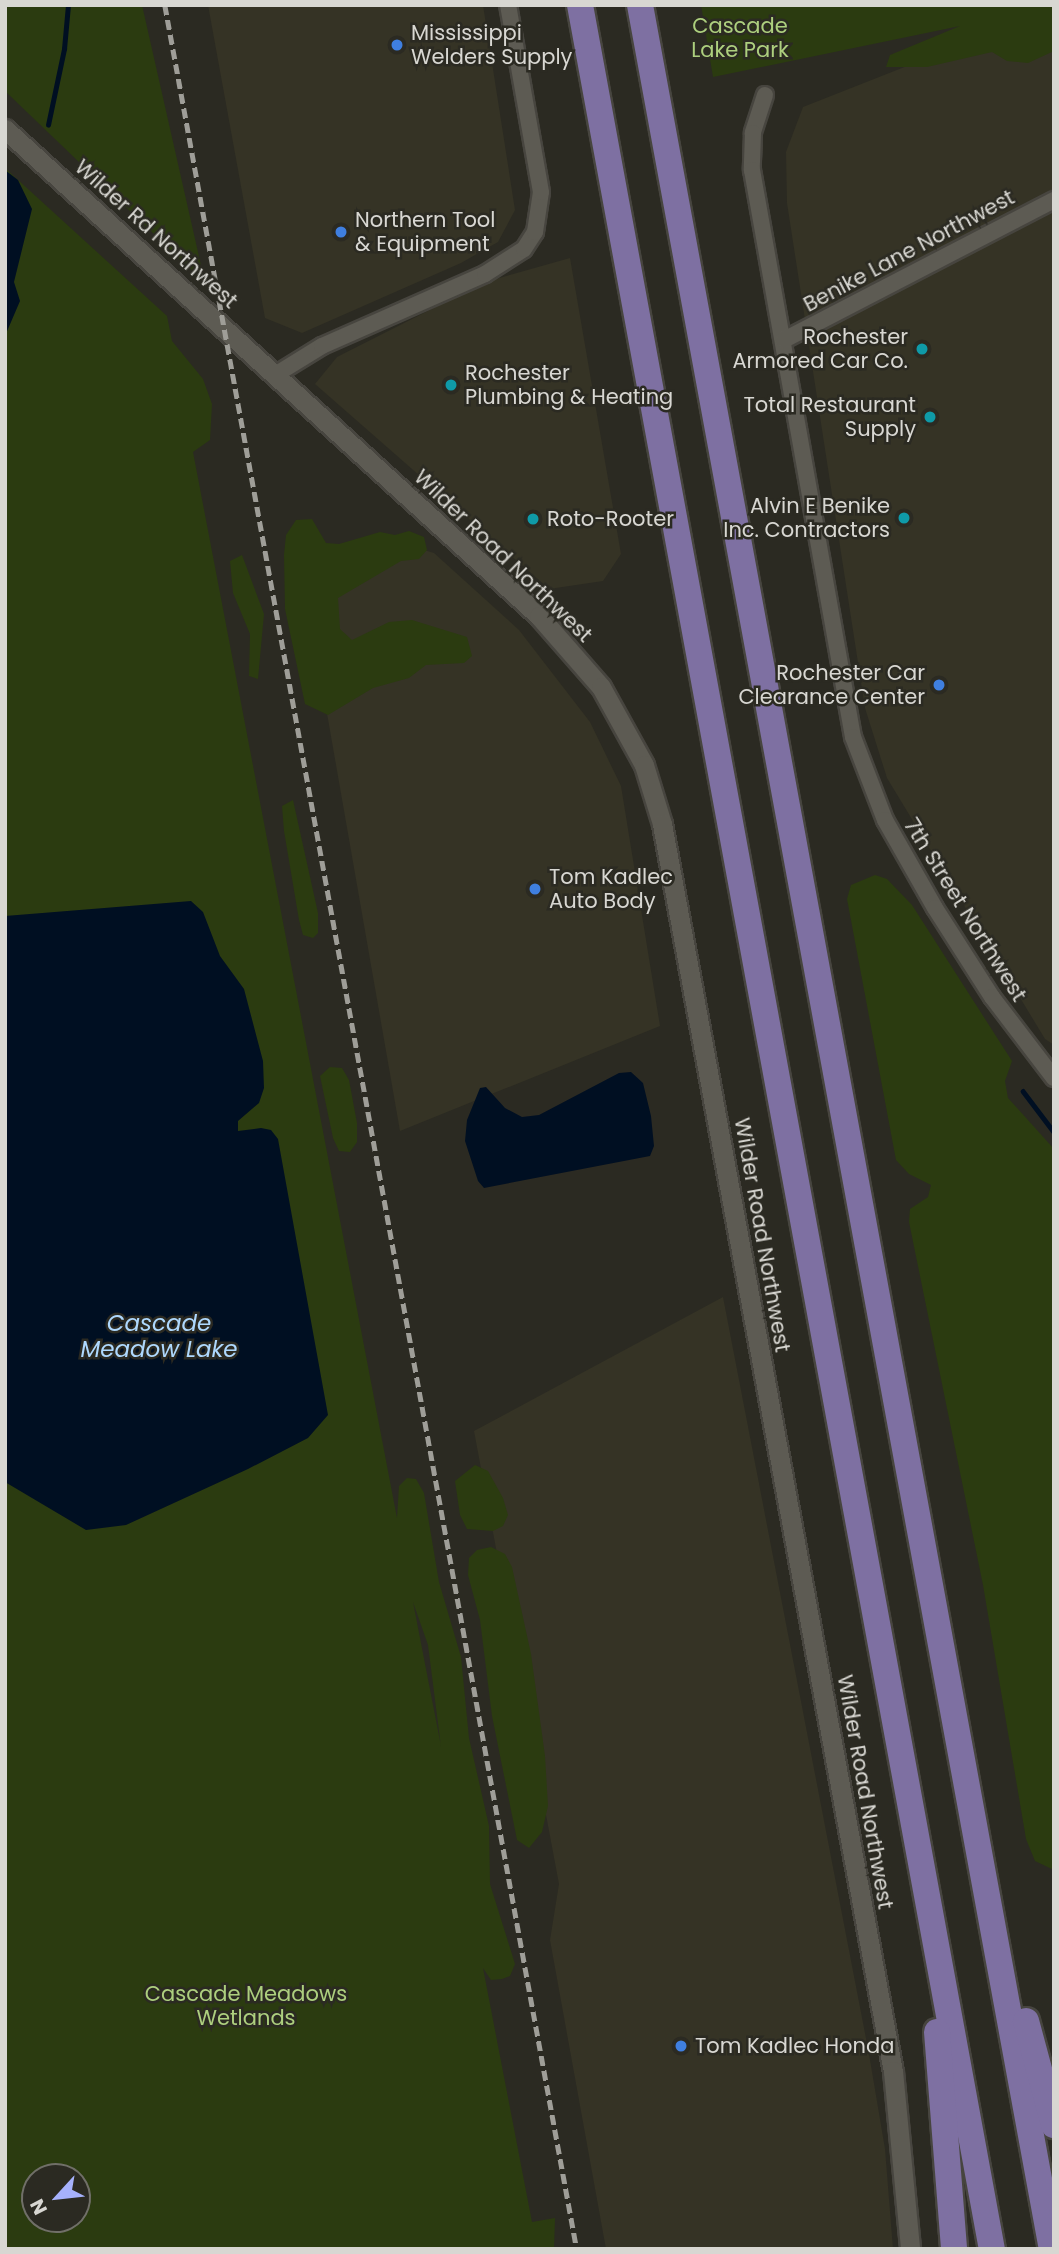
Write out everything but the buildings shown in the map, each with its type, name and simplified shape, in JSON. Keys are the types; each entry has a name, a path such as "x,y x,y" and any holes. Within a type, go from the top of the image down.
{"highway":[{"path":"580,5 992,2249"},
{"path":"640,5 1052,2249"},
{"path":"958,1742 1054,2124"},
{"path":"920,1853 954,2249"}],"street":[{"path":"275,375 314,350 485,274 524,249 535,232 541,192 508,5"},
{"name":"7th Street Northwest","path":"765,94 752,133 752,170 784,340 844,700 867,779 935,908 992,997 1054,1078"},
{"name":"Wilder Rd Northwest","path":"5,129 275,375"},
{"name":"Benike Lane Northwest","path":"784,340 1054,200"},
{"name":"Wilder Road Northwest","path":"275,375 539,616 575,655 628,732 653,789 893,2071 910,2249"}],"shaded area":[{"path":"208,5 483,5 515,210 498,242 461,263 302,333 265,318"},
{"path":"1054,8 1054,1045 1045,1039 887,778 865,708 787,203 786,152 803,107"},
{"path":"570,258 621,554 603,581 549,589 315,384 337,357 485,282"},
{"path":"408,545 434,553 519,630 590,722 621,786 660,1026 400,1131 303,576"},
{"name":"Tom Kadlec Honda","path":"723,1297 869,2054 885,2149 893,2249 606,2249 550,1940 559,1884 474,1431"}],"green space":[{"path":"5,5 142,5 205,283 5,91"},
{"name":"Cascade Lake Park","path":"701,5 1054,5 1054,51 1028,63 1007,61 992,52 927,67 886,67 890,55 960,26 713,77"},
{"name":"Cascade Meadows Wetlands","path":"5,168 167,316 172,341 203,379 212,404 210,440 193,452 397,1518 399,1486 407,1478 416,1479 424,1493 439,1582 461,1657 469,1738 489,1826 490,1884 515,1964 510,1976 502,1979 491,1980 483,1968 532,2222 555,2218 554,2249 5,2249","holes":["413,1602 428,1645 441,1744"]},
{"path":"312,519 326,543 339,544 380,532 395,535 409,531 424,537 427,550 419,559 401,561 338,598 340,629 352,640 389,622 412,620 467,637 472,656 464,663 426,665 409,678 373,688 328,715 305,704 285,609 284,555 286,535 296,520"},
{"path":"242,555 264,614 258,679 249,676 250,634 233,593 230,561"},
{"path":"293,800 318,913 318,933 313,938 303,935 284,831 282,806"},
{"path":"875,875 887,879 912,905 1012,1061 1005,1081 1008,1098 1054,1149 1054,1870 1035,1861 1026,1839 983,1585 909,1222 910,1209 928,1197 931,1185 909,1174 896,1160 847,899 851,885"},
{"path":"330,1067 342,1068 349,1080 357,1123 357,1142 350,1152 339,1151 333,1138 320,1076"},
{"path":"475,1465 488,1471 503,1498 508,1515 503,1526 493,1531 467,1529 460,1515 455,1481"},
{"path":"491,1547 505,1554 512,1567 531,1654 545,1756 548,1806 542,1832 529,1848 517,1840 492,1716 480,1620 468,1575 469,1558 477,1550"}],"water":[{"path":"5,170 18,180 32,209 14,282 20,301 5,336"},
{"name":"Cascade Meadow Lake","path":"191,901 203,912 220,956 244,989 263,1061 264,1088 259,1103 238,1121 238,1131 261,1128 271,1130 278,1139 328,1415 308,1438 248,1469 126,1525 86,1530 5,1482 5,916"},
{"path":"631,1072 643,1083 651,1116 654,1146 650,1156 484,1188 478,1181 465,1141 467,1120 480,1088 486,1087 505,1108 522,1117 539,1115 619,1073"}],"waterway":[{"path":"48,125 64,49 68,5"},
{"path":"1023,1091 1054,1132"}],"railway":[{"path":"165,5 577,2249"}],"place":[{"name":"Mississippi Welders Supply","path":"397,45"},
{"name":"Northern Tool & Equipment","path":"341,232"},
{"name":"Rochester Armored Car Co.","path":"922,349"},
{"name":"Rochester Plumbing & Heating","path":"451,385"},
{"name":"Total Restaurant Supply","path":"930,417"},
{"name":"Alvin E Benike Inc. Contractors","path":"904,518"},
{"name":"Roto-Rooter","path":"533,519"},
{"name":"Rochester Car Clearance Center","path":"939,685"},
{"name":"Tom Kadlec Auto Body","path":"535,889"},
{"name":"Tom Kadlec Honda","path":"681,2046"}]}
